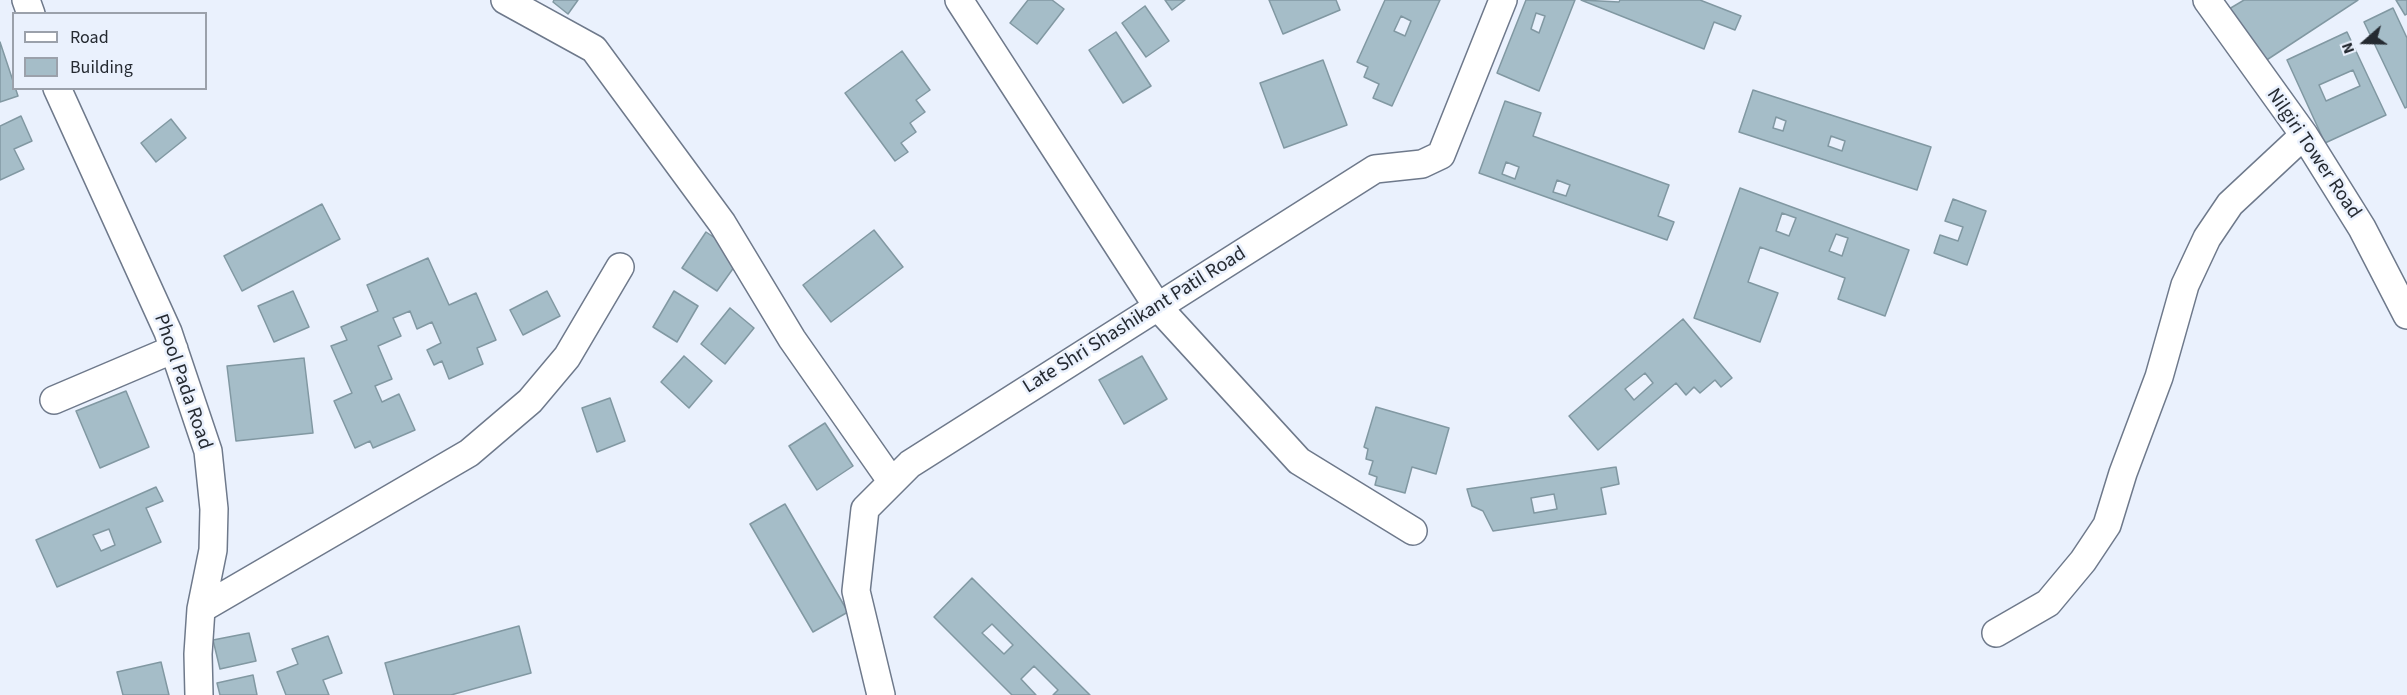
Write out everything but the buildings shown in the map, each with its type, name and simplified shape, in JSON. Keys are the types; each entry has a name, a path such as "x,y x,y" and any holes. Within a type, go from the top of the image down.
{"street":[{"path":"505,0 594,49 722,223 792,339 892,482"},
{"path":"959,0 1157,306 1299,461 1413,531"},
{"name":"Late Shri Shashikant Patil Road","path":"881,695 856,591 865,509 910,464 1375,169 1422,164 1441,155 1503,0"},
{"name":"Nilgiri Tower Road","path":"2207,0 2304,135 2362,228 2407,315"},
{"name":"Phool Pada Road","path":"58,90 168,332 207,451 214,509 213,550 201,609 198,695"},
{"path":"1996,633 2048,603 2083,561 2107,525 2123,472 2159,377 2185,285 2207,238 2230,204 2304,135"},
{"path":"201,609 469,453 530,401 567,357 620,267"},
{"path":"54,400 174,350"}]}
